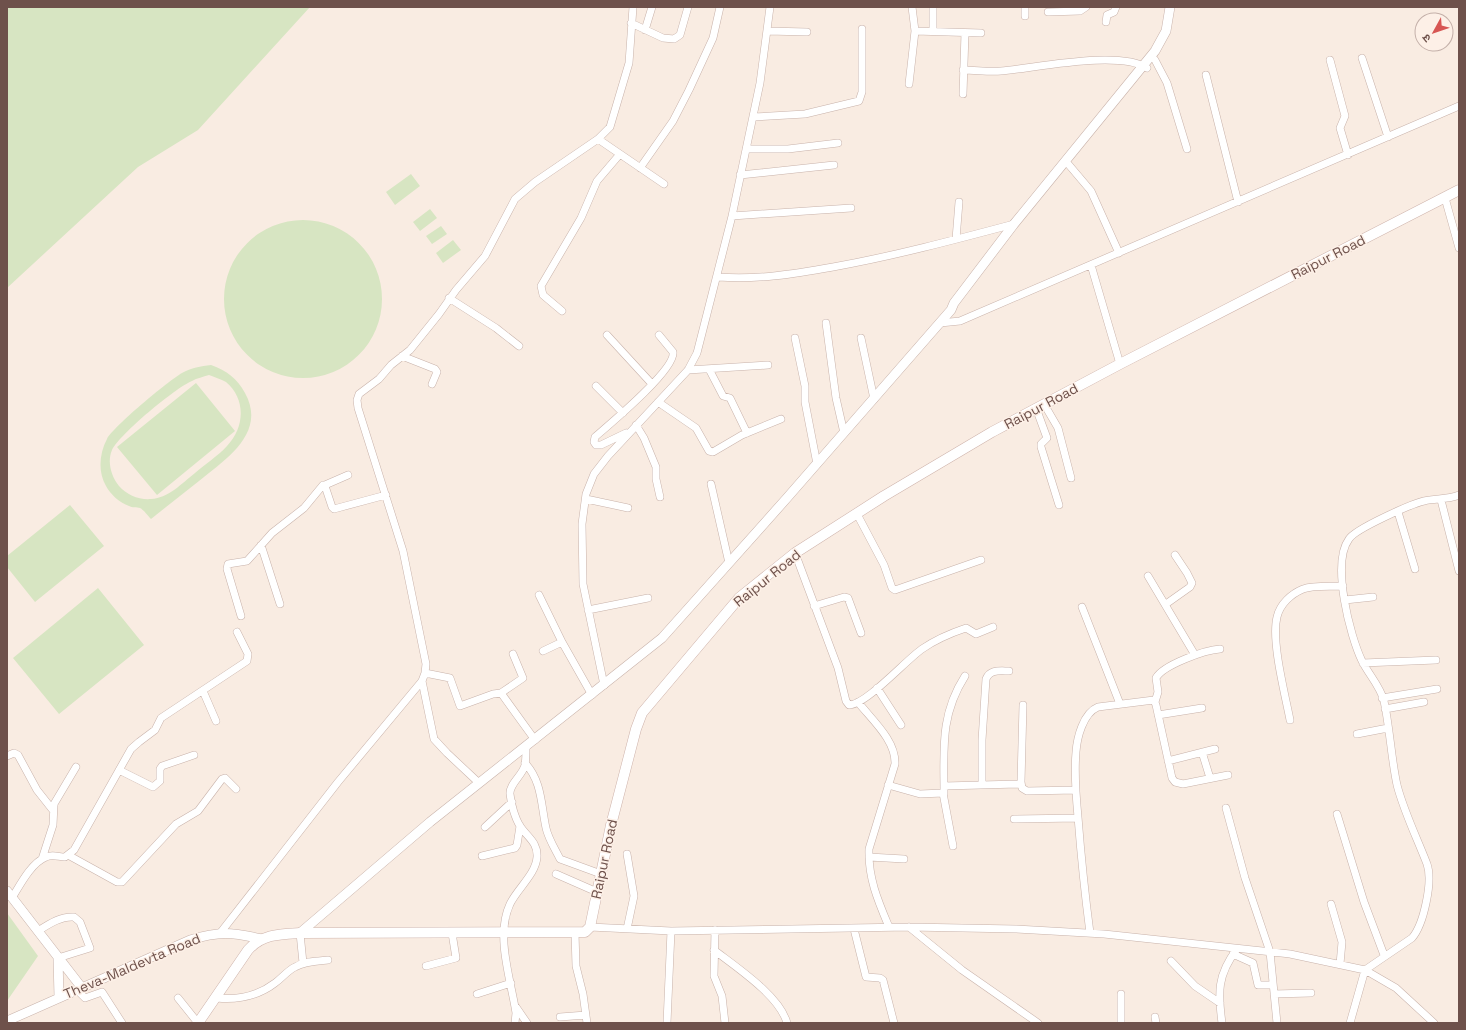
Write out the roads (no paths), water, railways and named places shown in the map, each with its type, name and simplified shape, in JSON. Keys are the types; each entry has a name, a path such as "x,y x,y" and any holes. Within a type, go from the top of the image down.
{"main road":[{"name":"Raipur Road","path":"590,926 620,790 636,729 642,713 739,598 795,553 992,432 1120,364 1459,190"},
{"path":"198,1023 217,998 248,950 262,939 281,934 505,932 575,933 585,932 590,926"}],"street":[{"path":"221,932 338,782 422,681 425,673 426,664 403,551 357,400 362,391 379,379 433,322 449,298 488,251 515,199 535,182 598,139 605,132 612,120 629,63 633,7"},
{"path":"645,30 652,7"},
{"path":"631,24 668,39 677,38 680,35 688,7"},
{"path":"640,168 673,121 689,90 713,38 720,7"},
{"path":"604,685 588,610 582,568 582,524 586,499 594,474 630,431 688,370 697,354 718,277 754,117 768,31 770,7"},
{"path":"909,84 915,31 912,7"},
{"path":"933,31 934,7"},
{"path":"1025,7 1025,16"},
{"path":"1048,12 1080,11 1086,7"},
{"path":"1106,22 1107,15 1114,12 1116,7"},
{"path":"303,963 300,933 479,782 535,740 662,638 817,464 951,310 962,302 1145,67 1163,37 1170,7"},
{"path":"951,310 954,303 1014,224 1145,67 1155,60 1168,40 1175,7"},
{"path":"754,117 804,114 859,101 862,92 862,29"},
{"path":"768,31 807,32"},
{"path":"915,31 981,33"},
{"path":"963,94 965,33"},
{"path":"1362,58 1388,137"},
{"path":"1155,60 1166,79 1187,149"},
{"path":"1330,60 1345,116 1340,128 1348,154"},
{"path":"964,70 1000,71 1084,61 1125,61 1145,67"},
{"path":"1206,76 1238,202"},
{"path":"940,323 960,321 1459,106"},
{"path":"598,139 664,184"},
{"path":"746,149 788,149 838,142"},
{"path":"562,311 543,295 541,286 581,218 597,181 620,154"},
{"path":"740,175 834,165"},
{"path":"1069,165 1091,191 1119,253"},
{"path":"1445,198 1459,248"},
{"path":"956,239 959,202"},
{"path":"732,216 850,208"},
{"path":"718,277 746,279 794,274 866,260 1014,224"},
{"path":"1091,265 1120,364"},
{"path":"449,298 496,328 519,346"},
{"path":"826,323 836,398 844,433"},
{"path":"607,335 652,384"},
{"path":"630,431 601,444 596,444 594,442 595,437 623,413 665,370 674,354 659,335"},
{"path":"795,338 817,464"},
{"path":"861,338 874,399"},
{"path":"402,356 436,369 437,372 432,384"},
{"path":"688,370 768,365"},
{"path":"709,369 724,396 730,398 747,433"},
{"path":"596,386 623,413"},
{"path":"658,402 696,428 711,452 717,451 747,433 781,419"},
{"path":"1040,406 1058,428 1071,478"},
{"path":"1040,406 1047,438 1041,444 1041,447 1059,504"},
{"path":"636,425 644,438 656,467 656,479 660,497"},
{"path":"241,616 227,567 229,563 247,561 272,533 304,508 321,487 348,475"},
{"path":"711,484 729,563"},
{"path":"325,485 334,509 386,495"},
{"path":"1350,1023 1364,970 1384,955 1412,938 1417,930 1428,896 1430,877 1427,864 1397,784 1382,698 1378,686 1363,663 1355,641 1345,600 1342,555 1348,539 1359,529 1418,503 1442,500 1459,495"},
{"path":"586,499 628,508"},
{"path":"1442,500 1459,571"},
{"path":"1398,512 1415,569"},
{"path":"857,514 884,565 892,588 895,590 981,560"},
{"path":"261,545 280,604"},
{"path":"795,553 838,668 846,701 851,705 858,702 877,688 916,653 937,640 966,628 977,634 993,627"},
{"path":"1166,604 1190,587 1192,583 1188,573 1175,555"},
{"path":"1148,576 1195,655"},
{"path":"1290,720 1277,645 1277,618 1280,609 1291,597 1304,589 1343,586"},
{"path":"539,594 562,642 592,695"},
{"path":"1345,600 1374,597"},
{"path":"588,610 648,598"},
{"path":"814,606 839,598 848,598 861,633"},
{"path":"1082,607 1120,704"},
{"path":"122,1023 102,992 85,998 58,958 9,894 42,859 49,856 60,857 68,855 81,839 133,747 156,730 161,718 203,692 247,661 248,654 237,632"},
{"path":"543,652 562,642"},
{"path":"1220,649 1195,655 1158,675 1156,681 1158,692 1156,702 1172,778 1177,784 1228,775"},
{"path":"425,673 450,678 460,706 493,694 501,693 523,678 513,654"},
{"path":"1363,663 1436,660"},
{"path":"982,784 982,740 986,678 988,673 992,671 1009,671"},
{"path":"953,846 944,794 943,744 948,711 957,689 965,676"},
{"path":"422,681 434,739 479,782"},
{"path":"877,688 901,725"},
{"path":"1382,698 1437,689"},
{"path":"203,692 216,721"},
{"path":"501,693 535,740"},
{"path":"1090,933 1078,818 1076,751 1086,719 1096,708 1150,700 1156,702"},
{"path":"858,702 893,749 894,764 874,826 868,858 871,883 889,927"},
{"path":"1385,709 1424,702"},
{"path":"1023,705 1022,788 1027,791 1076,790"},
{"path":"1158,715 1202,708"},
{"path":"1357,734 1388,728"},
{"path":"515,1023 515,1006 506,959 506,915 509,906 534,868 537,856 535,843 520,826 512,802 511,790 526,764 526,746"},
{"path":"1168,761 1215,749"},
{"path":"1202,752 1210,778"},
{"path":"7,756 14,753 18,755 37,790 52,809"},
{"path":"119,770 153,788 160,781 160,769 162,766 194,754"},
{"path":"526,764 534,774 548,832 560,859 601,874"},
{"path":"42,859 54,825 52,809 56,799 76,767"},
{"path":"68,855 117,882 122,882 176,824 198,811 222,779 225,778 236,789"},
{"path":"944,786 1021,784"},
{"path":"888,785 920,794 941,792 944,794"},
{"path":"485,828 512,802"},
{"path":"1226,808 1245,878 1270,952 1277,1023"},
{"path":"1337,814 1364,902 1384,955"},
{"path":"1014,819 1078,818"},
{"path":"482,856 514,848 517,845 520,826"},
{"path":"627,854 634,896 627,928"},
{"path":"868,858 904,859"},
{"path":"556,874 597,892"},
{"path":"1331,904 1342,942 1340,964"},
{"path":"38,931 67,917 74,917 80,922 90,945 90,949 58,958"},
{"path":"590,926 671,931 854,929 889,927 1016,929 1090,933 1235,952 1270,952 1290,954 1364,970 1396,988 1434,1023"},
{"path":"909,927 962,970 1038,1023"},
{"path":"854,929 866,977 880,978 883,980 894,1023"},
{"path":"715,930 714,976 722,996 725,1023"},
{"path":"667,1023 671,931"},
{"name":"Theva-Maldevta Road","path":"7,1021 190,940 221,932 238,933 262,939"},
{"path":"426,966 456,958 452,933"},
{"path":"560,1017 586,1019 576,966 575,933"},
{"path":"714,950 762,987 784,1012 787,1023"},
{"path":"1235,952 1253,963 1258,985 1273,985"},
{"path":"1222,1023 1220,1003 1224,968 1235,952"},
{"path":"58,958 59,997"},
{"path":"217,998 232,999 250,996 274,983 289,971 303,963 328,960"},
{"path":"1171,962 1195,986 1220,1003"},
{"path":"477,994 510,983"},
{"path":"1274,994 1311,993"},
{"path":"1121,994 1121,1023"},
{"path":"178,998 198,1023"},
{"path":"515,1006 528,1023"}]}
